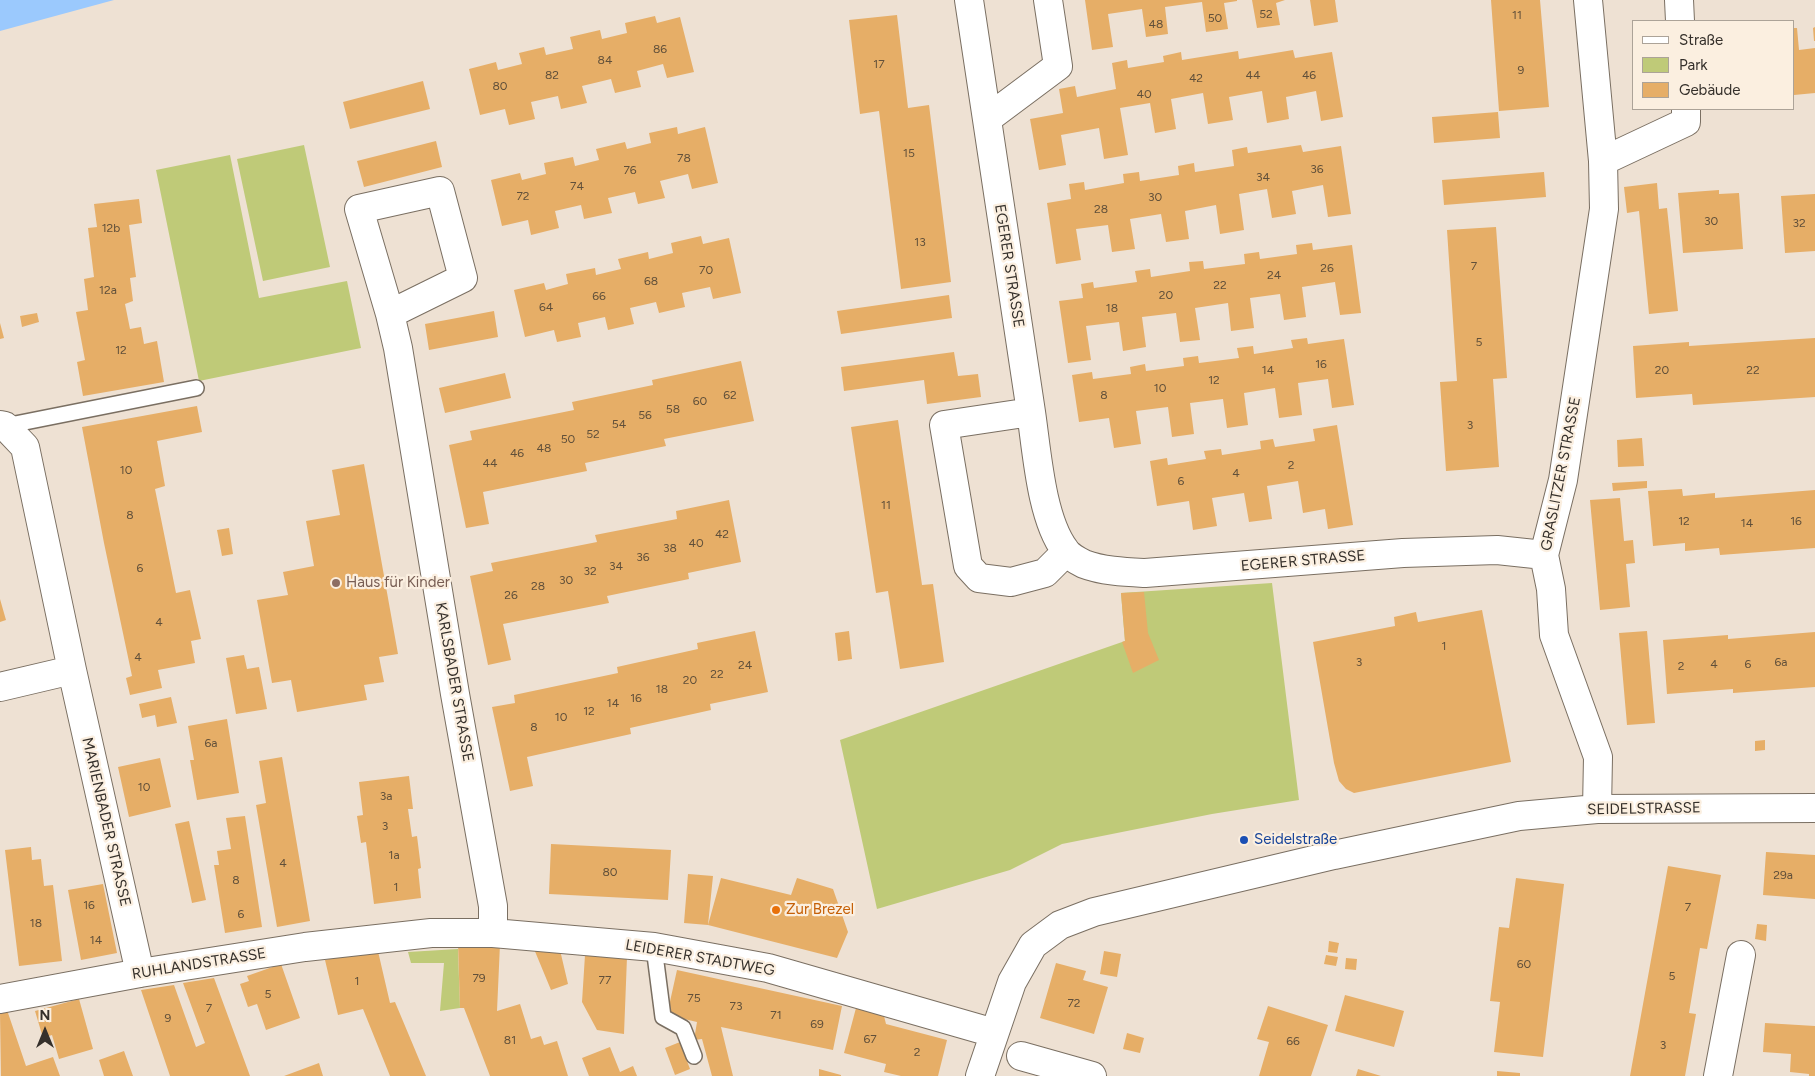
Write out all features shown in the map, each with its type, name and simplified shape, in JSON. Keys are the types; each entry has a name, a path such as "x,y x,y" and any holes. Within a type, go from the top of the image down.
{"street":[{"name":"EGERER STRASSE","path":"968,0 1042,481 1052,524 1066,552 1084,564 1118,571 1145,573 1402,553 1497,550 1544,555"},
{"path":"987,119 1058,66 1048,0"},
{"name":"GRASLITZER STRASSE","path":"1588,0 1603,162 1604,209 1563,480 1544,555 1551,589 1554,635 1598,757 1597,810"},
{"path":"1679,0 1680,20"},
{"path":"1603,162 1686,122 1686,110"},
{"name":"KARLSBADER STRASSE","path":"390,314 463,278 440,191 360,209 398,348 455,694 493,906 493,933"},
{"path":"1031,412 944,425 968,566 979,578 1011,582 1045,573 1066,552"},
{"name":"MARIENBADER STRASSE","path":"3,426 25,447 72,670 140,974"},
{"path":"0,687 72,670"},
{"name":"SEIDELSTRASSE","path":"980,1076 1012,982 1033,945 1060,926 1094,912 1334,855 1519,816 1597,810 1815,808"},
{"name":"LEIDERER STADTWEG","path":"399,936 431,933 493,933 654,947 768,968 992,1040"},
{"name":"RUHLANDSTRASSE","path":"0,999 305,947 399,936"},
{"path":"1718,1076 1741,955"},
{"path":"1021,1056 1092,1076"}],"lane":[{"path":"3,426 196,388"},
{"path":"654,947 663,1017 683,1028 694,1056"}],"green space":[{"path":"304,145 330,267 263,281 237,159"},
{"path":"230,155 259,298 347,281 361,348 199,381 156,170"},
{"path":"1272,583 1299,800 1212,814 1062,844 1010,870 877,909 840,740 1125,641 1121,593"},
{"path":"458,949 460,1008 440,1011 444,963 411,963 408,952"}],"water":[{"path":"0,0 114,0 0,31"}],"building":[{"path":"1085,0 1237,1 1224,3 1228,29 1206,32 1202,2 1165,7 1168,34 1146,37 1142,9 1108,14 1113,47 1092,50"},
{"path":"1252,0 1285,0 1276,3 1280,25 1257,28"},
{"path":"1310,0 1335,0 1338,22 1314,26"},
{"path":"1491,0 1540,0 1549,107 1499,111"},
{"path":"897,15 908,108 929,105 951,282 901,289 879,111 860,114 849,20"},
{"path":"655,16 657,23 680,17 694,72 667,78 663,64 637,71 641,87 615,93 611,79 582,86 587,103 561,109 558,96 531,102 535,119 509,125 505,109 480,115 469,69 496,62 498,70 522,64 519,53 544,47 546,55 573,49 570,37 600,30 602,39 627,33 625,23"},
{"path":"1815,27 1815,41 1814,41 1813,28"},
{"path":"1795,28 1797,28 1799,50 1815,48 1815,93 1795,95"},
{"path":"1293,50 1295,58 1332,52 1343,117 1321,121 1316,91 1286,97 1289,119 1267,123 1262,91 1229,97 1233,120 1208,124 1203,93 1171,99 1176,129 1155,133 1150,103 1120,108 1128,155 1104,159 1099,128 1061,135 1066,165 1039,170 1030,119 1063,113 1059,89 1075,86 1077,97 1116,89 1112,63 1127,60 1128,68 1164,62 1163,56 1181,52 1182,60 1238,51 1239,59"},
{"path":"423,81 430,109 350,129 343,102"},
{"path":"1498,112 1500,138 1434,143 1432,117"},
{"path":"677,127 678,134 705,127 718,183 692,189 688,174 660,181 665,198 638,204 635,192 608,198 612,213 584,219 581,205 555,211 559,228 531,235 528,220 502,226 491,180 520,173 522,180 546,174 544,163 573,157 575,166 599,160 596,149 625,142 627,149 651,143 649,133"},
{"path":"436,141 442,167 364,187 357,161"},
{"path":"1301,145 1303,152 1341,146 1351,214 1328,217 1323,185 1292,191 1296,214 1272,218 1267,189 1239,194 1244,230 1220,234 1216,205 1185,211 1189,239 1166,242 1161,214 1130,219 1135,249 1112,252 1108,225 1076,229 1081,260 1056,264 1047,203 1071,199 1069,184 1084,182 1085,190 1124,183 1123,174 1139,172 1140,181 1179,175 1178,166 1194,163 1195,172 1234,166 1232,150 1247,147 1248,153"},
{"path":"1544,172 1546,197 1444,205 1442,180"},
{"path":"1657,183 1659,209 1667,208 1678,311 1649,314 1639,211 1627,213 1624,187"},
{"path":"1719,190 1719,194 1739,193 1743,249 1683,253 1678,193"},
{"path":"1815,194 1815,251 1785,253 1781,196"},
{"path":"139,199 142,223 129,225 136,277 130,278 133,301 125,304 130,329 141,327 144,344 157,341 164,382 83,396 77,362 85,360 76,312 88,310 84,279 94,277 88,228 97,227 94,204"},
{"path":"1496,227 1507,378 1493,379 1499,467 1446,471 1440,382 1457,381 1447,230"},
{"path":"701,236 703,244 729,238 741,293 713,299 710,287 682,293 685,307 659,313 656,302 630,308 634,324 608,330 605,317 578,323 581,337 557,342 554,330 525,337 514,290 544,283 546,290 568,284 566,274 595,268 596,275 621,269 618,259 648,252 649,259 673,253 671,243"},
{"path":"1312,243 1313,250 1352,245 1361,313 1340,315 1335,282 1302,287 1306,317 1284,320 1280,294 1250,298 1254,328 1231,331 1228,303 1195,308 1200,340 1180,342 1176,313 1142,317 1146,347 1123,351 1119,322 1086,326 1091,360 1068,363 1059,301 1083,298 1081,284 1093,282 1094,288 1137,282 1135,271 1150,269 1151,277 1190,271 1189,262 1203,261 1204,269 1245,264 1244,254 1259,252 1260,259 1297,254 1296,245"},
{"path":"949,295 952,318 841,334 837,311"},
{"path":"494,311 498,337 429,350 425,324"},
{"path":"37,313 39,322 22,327 20,316"},
{"path":"0,323 4,338 0,339"},
{"path":"1307,338 1308,344 1344,339 1354,405 1332,408 1328,379 1298,383 1302,415 1279,418 1275,388 1244,393 1248,425 1227,428 1223,399 1190,403 1194,434 1172,437 1168,407 1136,411 1141,444 1114,448 1109,418 1079,422 1072,375 1092,372 1093,379 1131,374 1130,367 1145,364 1146,371 1184,366 1183,358 1198,356 1199,363 1239,358 1237,348 1253,346 1254,354 1293,348 1291,340"},
{"path":"1815,338 1815,397 1693,405 1692,394 1636,398 1633,346 1689,342 1689,346"},
{"path":"954,352 958,376 978,374 981,397 927,404 924,380 844,391 841,367"},
{"path":"741,361 754,421 664,439 666,446 585,463 587,471 483,492 489,524 466,528 449,445 472,440 470,431 574,410 572,402 653,385 652,380"},
{"path":"505,373 511,398 445,413 439,388"},
{"path":"197,406 202,432 157,441 165,486 155,489 176,593 190,590 201,639 191,641 195,663 158,670 162,688 130,695 126,678 132,676 82,427"},
{"path":"898,420 922,585 933,584 944,662 900,669 888,591 876,593 851,427"},
{"path":"1337,425 1353,525 1328,529 1325,509 1303,513 1298,481 1267,486 1272,519 1249,522 1244,493 1212,498 1217,526 1193,530 1189,501 1157,506 1150,461 1167,458 1168,465 1206,459 1204,451 1221,449 1222,455 1261,449 1260,441 1273,439 1275,447 1315,441 1313,429"},
{"path":"1642,438 1644,466 1618,467 1617,440"},
{"name":"Haus für Kinder","path":"364,464 398,654 379,657 384,682 364,685 367,700 297,712 291,680 272,683 257,600 288,595 283,572 314,566 306,521 340,515 332,470"},
{"path":"1647,481 1647,488 1613,491 1612,483"},
{"path":"1682,489 1683,496 1715,493 1715,498 1815,490 1815,548 1720,555 1719,548 1685,551 1685,543 1653,546 1648,491"},
{"path":"1620,498 1624,541 1633,540 1635,563 1626,564 1630,607 1600,610 1590,500"},
{"path":"729,500 741,562 688,573 689,579 607,596 609,603 503,624 511,660 488,665 470,576 493,571 491,563 597,542 595,535 677,519 676,511"},
{"path":"229,528 233,554 222,556 217,530"},
{"path":"1144,592 1148,633 1159,660 1133,673 1122,642 1125,641 1121,593"},
{"path":"0,599 6,620 0,622"},
{"path":"1482,610 1511,762 1354,793 1346,789 1339,781 1334,763 1313,642 1395,626 1394,617 1416,612 1418,622"},
{"path":"755,631 768,692 710,704 711,710 630,728 631,734 527,757 533,786 510,791 492,707 515,703 514,695 618,673 617,667 698,649 697,643"},
{"path":"849,631 852,659 838,661 835,633"},
{"path":"1647,631 1655,723 1627,725 1619,633"},
{"path":"1815,632 1815,687 1733,693 1733,689 1667,694 1663,640 1728,635 1728,639"},
{"path":"244,655 247,669 259,667 267,709 236,714 226,658"},
{"path":"171,697 177,723 157,727 155,715 142,718 139,704"},
{"path":"227,719 239,793 197,800 190,760 194,760 188,726"},
{"path":"1765,740 1765,750 1755,751 1755,741"},
{"path":"282,757 310,921 277,927 256,805 266,803 259,761"},
{"path":"160,758 171,807 129,817 118,767"},
{"path":"409,776 413,809 408,809 412,837 417,836 421,868 418,869 421,898 374,904 366,842 361,843 357,816 363,815 359,782"},
{"path":"245,816 262,927 225,933 214,865 219,865 217,851 231,849 226,818"},
{"path":"189,821 206,900 192,903 175,824"},
{"path":"551,844 671,850 668,900 549,894"},
{"path":"31,847 32,860 41,859 44,886 53,885 62,961 19,966 5,850"},
{"path":"1766,852 1815,855 1815,899 1763,895"},
{"path":"1668,866 1721,875 1707,949 1700,948 1689,1013 1696,1014 1685,1076 1630,1076"},
{"path":"688,874 713,876 708,925 684,923"},
{"name":"Zur Brezel","path":"721,878 791,895 797,878 833,889 848,932 837,958 708,925"},
{"path":"1516,878 1564,884 1543,1057 1494,1052 1500,1002 1490,1001 1499,927 1509,928"},
{"path":"103,884 117,953 81,960 68,890"},
{"path":"1757,924 1767,925 1766,941 1755,939"},
{"path":"1329,941 1339,943 1337,953 1328,952"},
{"path":"458,943 500,944 497,1011 520,1004 531,1039 541,1036 544,1045 557,1041 568,1076 490,1076 464,1008 460,1008"},
{"path":"377,947 390,1003 395,1002 426,1076 390,1076 363,1009 338,1015 325,960"},
{"path":"534,949 560,950 568,984 551,990"},
{"path":"1104,951 1121,954 1117,977 1100,974"},
{"path":"585,955 627,957 624,1034 597,1030 582,1002"},
{"path":"1326,955 1338,957 1336,966 1324,964"},
{"path":"1346,958 1357,959 1356,970 1345,969"},
{"path":"1056,963 1086,971 1083,980 1108,987 1094,1034 1040,1018"},
{"path":"281,964 300,1018 266,1030 257,1004 248,1007 240,984 249,981 247,976"},
{"path":"677,970 842,1006 833,1050 721,1027 733,1076 712,1076 702,1039 694,1040 697,1022 667,1015"},
{"path":"214,978 250,1076 170,1076 141,990 174,985 196,1047 205,1043 183,983"},
{"path":"1345,995 1404,1011 1394,1047 1335,1031"},
{"path":"79,999 93,1049 59,1059 52,1035 43,1038 35,1011"},
{"path":"1268,1006 1328,1025 1311,1076 1259,1076 1269,1042 1257,1039"},
{"path":"856,1008 884,1016 886,1024 947,1040 938,1076 901,1076 884,1072 886,1064 844,1053"},
{"path":"7,1010 26,1066 53,1057 60,1076 1,1076 0,1013"},
{"path":"1765,1023 1815,1026 1815,1076 1790,1072 1791,1054 1763,1052"},
{"path":"1127,1033 1144,1038 1140,1053 1123,1049"},
{"path":"680,1042 690,1069 675,1075 665,1048"},
{"path":"610,1047 620,1072 633,1066 637,1076 589,1076 582,1058"},
{"path":"124,1051 133,1076 104,1076 99,1060"},
{"path":"319,1063 323,1076 284,1076"},
{"path":"819,1069 841,1075 841,1076 819,1076"},
{"path":"1358,1069 1381,1076 1356,1076"},
{"path":"1497,1071 1520,1073 1520,1076 1497,1076"}],"place":[{"name":"Haus für Kinder","path":"336,583"},
{"name":"Seidelstraße","path":"1244,840"},
{"name":"Zur Brezel","path":"776,910"}]}
